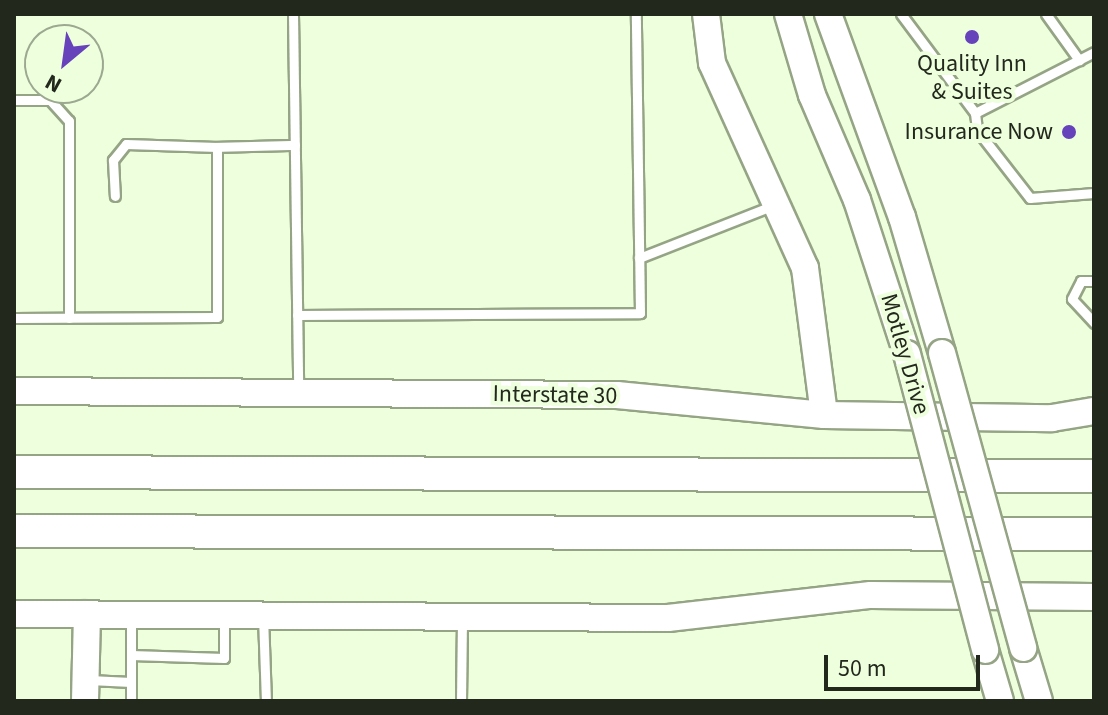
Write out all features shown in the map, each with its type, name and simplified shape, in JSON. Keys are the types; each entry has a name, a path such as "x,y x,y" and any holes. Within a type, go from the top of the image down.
{"highway":[{"path":"14,472 1094,476"},
{"path":"14,531 1094,534"}],"main road":[{"path":"706,14 712,63 805,268 824,415"},
{"name":"Motley Drive","path":"788,14 812,95 857,200 907,354 1000,701"},
{"name":"Motley Drive","path":"828,14 902,217 1039,701"},
{"name":"Interstate 30","path":"14,391 617,395 824,415 1052,418 1093,410"},
{"path":"14,614 668,618 871,595 1094,597"},
{"path":"86,690 87,614"}],"lane":[{"path":"293,14 298,392"},
{"path":"297,315 640,313 636,14"},
{"path":"901,14 975,113 977,130 1030,198 1094,193"},
{"path":"1046,14 1079,60"},
{"path":"975,113 1094,52"},
{"path":"14,100 50,100 69,121 69,318"},
{"path":"115,196 113,160 126,144 217,147 295,145"},
{"path":"14,318 217,317 217,147"},
{"path":"639,258 775,204"},
{"path":"1094,281 1081,281 1072,299 1094,323"},
{"path":"131,614 131,701"},
{"path":"131,655 224,658 224,615"},
{"path":"263,615 266,701"},
{"path":"461,701 462,617"},
{"path":"86,690 131,682"}],"place":[{"name":"Quality Inn & Suites","path":"972,37"},
{"name":"Insurance Now","path":"1069,132"}]}
